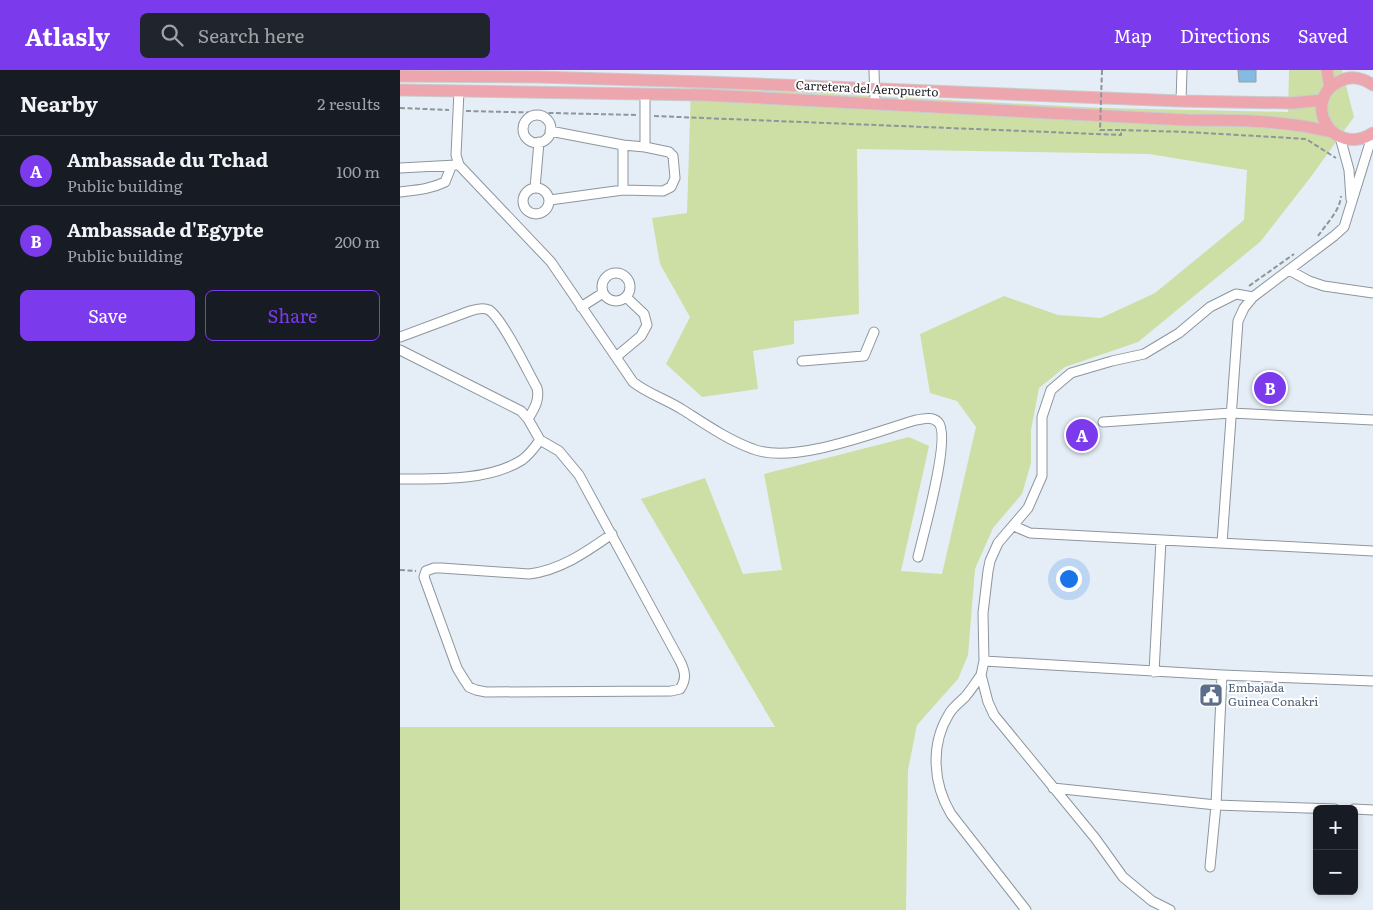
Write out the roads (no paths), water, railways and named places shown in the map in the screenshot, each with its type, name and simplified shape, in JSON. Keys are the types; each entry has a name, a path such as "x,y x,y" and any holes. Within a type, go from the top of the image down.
{"main road":[{"path":"1327,70 1330,88"},
{"path":"1336,135 1323,118 1323,100 1330,88 1344,79 1358,74 1373,85"},
{"name":"Carretera del Aeropuerto","path":"400,76 539,77 875,88 1181,101 1292,103 1323,100"},
{"name":"Carretera del Aeropuerto","path":"400,90 646,94 875,103 1187,120 1258,120 1304,125 1347,140 1360,139 1373,133"},
{"path":"1037,112 1038,95"}],"street":[{"path":"874,70 875,103"},
{"path":"1181,101 1182,70"},
{"path":"400,192 431,188 439,185 445,182 455,166 459,91"},
{"path":"645,147 646,94"},
{"path":"533,116 542,116 548,122 550,131 546,138 539,142 530,141 524,134 523,125 533,116"},
{"path":"550,131 669,152 673,156 674,178 671,187 663,191 623,190 550,200"},
{"path":"1222,543 1238,321 1244,308 1253,297 1328,242 1344,227 1373,133"},
{"path":"1336,135 1349,170 1351,206"},
{"path":"535,188 539,142"},
{"path":"623,190 624,145"},
{"path":"400,168 455,166 551,262 633,382 657,398 672,403 722,434 753,450 771,454 787,454 823,448 916,420 930,418 938,422 943,439 941,462 918,557"},
{"path":"535,188 540,188 547,192 550,200 548,208 541,213 533,214 526,209 523,201 525,194 535,188"},
{"path":"515,224 526,209"},
{"path":"1289,270 1309,281 1324,286 1373,292"},
{"path":"616,273 628,279 630,288 626,297 618,301 609,300 603,293 602,284 604,280 611,274 616,273"},
{"path":"580,307 603,293"},
{"path":"1026,910 951,814 944,802 935,765 944,722 981,675 984,661 983,613 989,566 998,543 1028,508 1042,476 1042,417 1051,390 1071,373 1144,354 1179,333 1210,307 1236,294 1253,297"},
{"path":"616,357 641,336 647,325 644,314 626,297"},
{"path":"400,337 479,308 487,309 493,313 501,324 537,388 538,400 528,419"},
{"path":"802,361 864,356 874,332"},
{"path":"400,350 521,411 540,440 558,451 579,475 612,534 684,670 685,678 680,689 671,691 486,692 469,687 457,668 424,577 426,571 441,568 529,574 540,572 573,560 612,534"},
{"path":"1103,422 1231,413 1373,420"},
{"path":"400,479 438,479 477,475 506,468 523,459 540,440"},
{"path":"1014,526 1030,533 1373,551"},
{"path":"1154,672 1160,540"},
{"path":"984,661 1154,672 1373,680"},
{"path":"981,675 988,702 994,715 1095,838 1123,877 1152,901 1170,910"},
{"path":"1210,867 1216,805 1222,675"},
{"path":"1053,788 1216,805 1313,808"},
{"path":"1358,809 1373,810"}],"place":[{"name":"Ambassade d'Egypte","path":"1270,388"},
{"name":"Ambassade du Tchad","path":"1082,435"},
{"name":"Embajada Guinea Conakri","path":"1211,695"}]}
